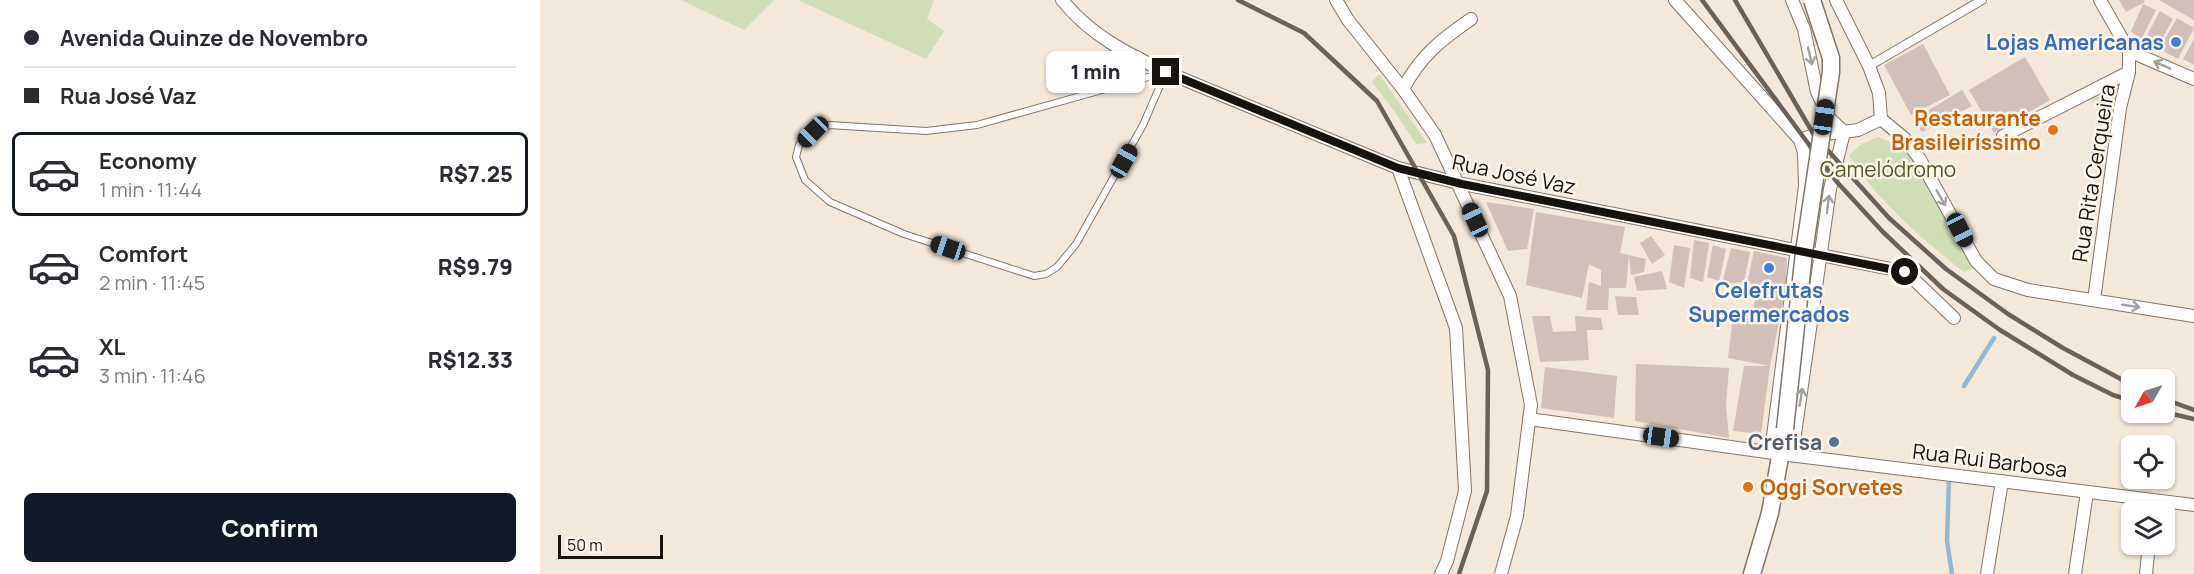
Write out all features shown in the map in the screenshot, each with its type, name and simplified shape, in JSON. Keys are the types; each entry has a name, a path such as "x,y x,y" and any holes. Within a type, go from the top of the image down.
{"main road":[{"path":"1752,574 1770,513 1782,454 1804,252 1831,72 1831,58 1812,0"}],"street":[{"name":"Rua José Vaz","path":"1062,0 1072,13 1102,39 1166,72 1398,168 1458,183 1905,272 1954,318"},
{"path":"1336,0 1348,20 1403,89 1435,135 1510,296 1532,405 1517,516 1501,574"},
{"path":"1675,0 1800,140 1804,153 1805,186 1796,251 1782,454"},
{"path":"1792,0 1804,29 1817,92 1830,119 1844,132"},
{"path":"1836,0 1869,66 1879,93 1881,119 1905,139 1919,158 1976,261 1994,279 2028,290 2194,316"},
{"path":"1869,66 1983,0"},
{"path":"2100,0 2130,51 2194,80"},
{"path":"1403,89 1414,69 1425,56 1440,41 1472,19"},
{"name":"Rua Rita Cerqueira","path":"2094,300 2120,108 2129,72 2130,51"},
{"path":"2003,136 2129,72"},
{"path":"1800,140 1814,135 1858,130 1881,119"},
{"path":"1782,454 1822,255 1830,189 1844,132"},
{"path":"1398,168 1456,328 1465,490 1447,561 1441,574"},
{"name":"Rua Rui Barbosa","path":"1529,419 1782,454 2087,492 2130,501"},
{"path":"1987,574 2002,481"},
{"path":"2076,574 2087,492"},
{"name":"Rua Rui Barbosa","path":"2175,505 2194,505"},
{"path":"2146,574 2148,555"}],"lane":[{"path":"1166,72 1143,125 1082,235 1057,267 1046,274 1034,276 915,237 830,202 806,180 796,157 799,145 813,132 829,125 926,131 977,125 1166,72"}],"green space":[{"path":"681,0 774,0 744,30"},
{"path":"798,0 934,0 927,19 944,31 926,59"},
{"path":"1379,74 1427,143 1416,144 1372,82"},
{"path":"2121,81 2119,101 2111,107 2090,99"},
{"name":"Camelódromo","path":"1878,137 1900,146 1920,168 1974,268 1964,272 1932,246 1887,204 1861,172 1849,155 1860,145"}],"building":[{"path":"2119,0 2144,0 2145,2 2126,12"},
{"path":"2159,0 2194,0 2194,20"},
{"path":"2143,4 2156,10 2141,40 2131,31"},
{"path":"2160,11 2173,19 2157,48 2144,41"},
{"path":"2177,18 2194,28 2178,59 2159,49"},
{"path":"2194,39 2194,65 2183,59"},
{"path":"1923,44 1950,95 1911,115 1884,65"},
{"path":"2025,57 2050,100 1994,133 1969,90"},
{"path":"1962,90 1972,106 1922,132 1914,119"},
{"path":"1486,202 1534,209 1527,249 1508,251"},
{"path":"1536,212 1625,227 1620,253 1629,255 1626,288 1609,288 1608,310 1586,310 1589,282 1601,286 1601,270 1589,264 1582,298 1526,285"},
{"path":"1651,236 1665,255 1652,264 1640,243"},
{"path":"1694,240 1709,243 1703,282 1690,278"},
{"path":"1674,245 1690,248 1684,288 1669,282"},
{"path":"1713,245 1726,249 1719,281 1707,277"},
{"path":"1731,248 1750,252 1744,282 1722,284"},
{"path":"1754,251 1787,258 1786,283 1779,322 1753,315 1756,284 1747,284"},
{"path":"1629,255 1646,259 1644,272 1631,275"},
{"path":"1662,271 1667,289 1637,291 1634,277"},
{"path":"1615,296 1636,297 1639,315 1618,315"},
{"path":"1532,316 1550,316 1553,332 1576,331 1575,316 1601,318 1603,330 1587,330 1589,360 1540,362"},
{"path":"1733,317 1779,322 1770,366 1728,358"},
{"path":"1636,364 1729,368 1726,406 1729,438 1635,421"},
{"path":"1744,366 1770,366 1761,434 1733,431"},
{"path":"1545,367 1617,376 1614,418 1541,408"}],"waterway":[{"path":"1964,386 1994,338"},
{"path":"1949,479 1947,541 1952,574"}],"railway":[{"path":"1238,0 1304,33 1377,101 1454,236 1488,370 1487,491 1459,574"},
{"path":"1702,0 1836,181 1883,232 1943,289 2000,330 2073,375 2121,398"},
{"path":"1735,0 1814,135 1889,218 1946,269 2008,314 2063,348 2121,379"},
{"path":"2175,403 2194,410"},
{"path":"2175,415 2194,419"}],"place":[{"name":"Lojas Americanas","path":"2176,42"},
{"name":"Restaurante Brasileiríssimo","path":"2053,130"},
{"name":"Celefrutas Supermercados","path":"1769,268"},
{"name":"Crefisa","path":"1834,442"},
{"name":"Oggi Sorvetes","path":"1748,487"}],"route":[{"path":"1166,72 1398,168 1462,184 1905,272"}]}
